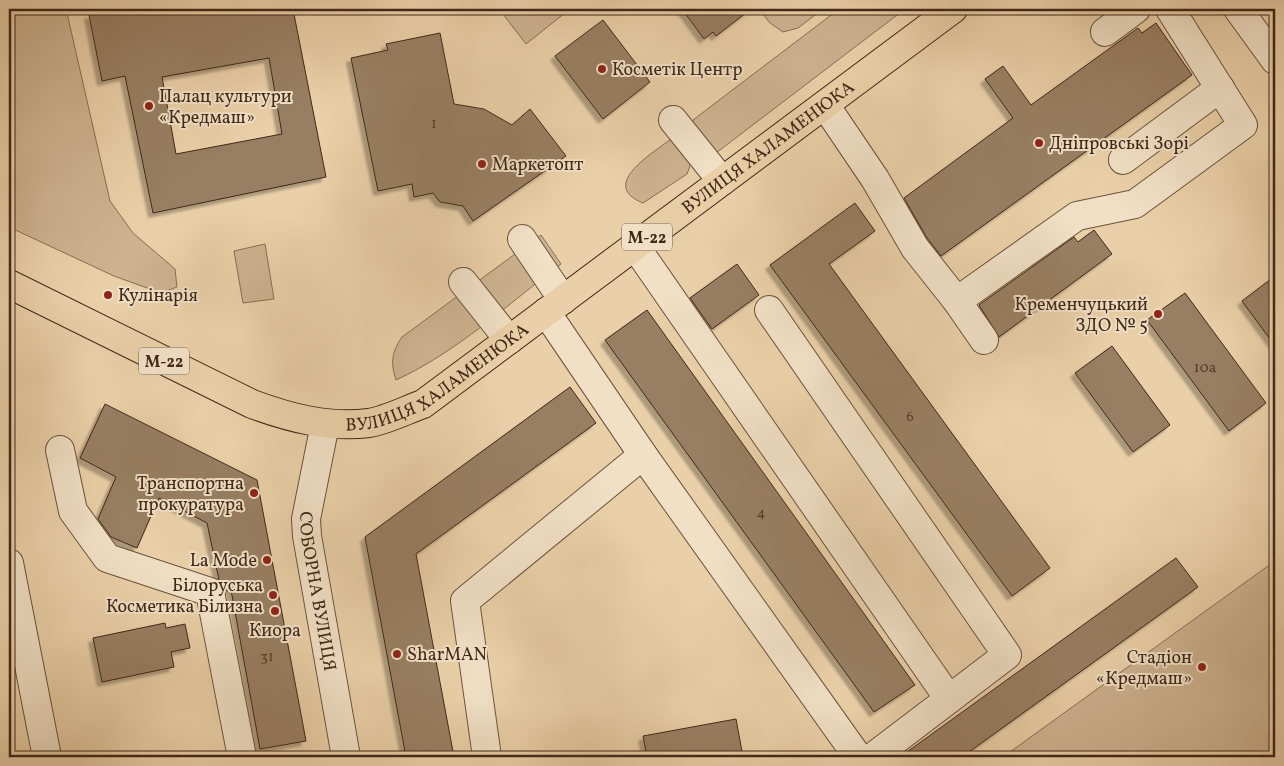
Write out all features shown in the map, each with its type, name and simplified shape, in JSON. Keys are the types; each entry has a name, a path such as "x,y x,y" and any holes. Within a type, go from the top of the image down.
{"highway":[{"name":"ВУЛИЦЯ ХАЛАМЕНЮКА","path":"324,424 370,422 423,404 953,9"},
{"name":"М-22","path":"9,284 252,404 284,415 324,424"}],"street":[{"path":"1105,32 1136,9"},
{"path":"957,301 1077,216 1135,204 1243,125 1170,9"},
{"path":"1238,9 1275,60"},
{"path":"1123,160 1220,88"},
{"path":"825,104 886,181 915,248 957,301 984,340"},
{"path":"673,120 722,181"},
{"path":"522,239 554,306 644,455 858,757"},
{"path":"635,246 949,699"},
{"path":"463,282 509,340"},
{"path":"768,310 1007,655 873,757"},
{"name":"СОБОРНА ВУЛИЦЯ","path":"324,424 306,519 341,757"},
{"path":"60,450 73,511 107,558 210,592 242,757"},
{"path":"487,757 465,601 644,455"},
{"path":"9,563 46,757"}],"shaded area":[{"path":"9,9 66,9 110,201 133,233 175,269 177,287 161,293 114,276 9,227"},
{"path":"499,9 570,9 526,44"},
{"path":"759,9 823,9 798,28 783,32 770,23"},
{"path":"839,9 905,9 716,153 691,129 693,120"},
{"path":"671,139 693,157 687,174 643,203 631,196 626,187 627,179 642,161"},
{"path":"541,235 561,264 461,342 418,369 396,380 393,357 402,337"},
{"path":"265,244 274,299 243,303 234,251"},
{"name":"Стадіон «Кредмаш»","path":"1268,566 1275,576 1275,757 1003,757"}],"building":[{"name":"Палац культури «Кредмаш»","path":"112,9 293,9 326,177 153,213 125,76 102,81 89,15 112,11","holes":["269,58 282,134 176,154 162,77"]},
{"path":"682,9 751,9 716,36 713,32 704,39"},
{"name":"Косметік Центр","path":"603,20 650,82 603,119 555,56"},
{"name":"Дніпровські Зорі","path":"1156,23 1192,75 941,256 927,238 904,198 1013,118 985,79 1003,66 1031,105 1138,28 1142,33"},
{"path":"440,33 454,104 484,109 512,125 530,109 566,156 473,221 463,206 440,202 433,193 414,197 412,184 378,191 351,58 388,50 386,44"},
{"path":"855,203 875,231 829,264 1050,568 1012,596 770,265"},
{"path":"1094,230 1112,254 999,337 979,305 1074,237 1078,242"},
{"path":"737,264 759,295 712,329 690,298"},
{"path":"1275,276 1275,346 1242,301"},
{"path":"1185,293 1266,403 1229,431 1147,320"},
{"path":"647,310 915,685 874,712 605,340"},
{"path":"1112,346 1170,425 1133,452 1075,373"},
{"path":"570,387 596,423 416,554 454,757 406,757 365,537"},
{"path":"105,404 257,480 306,741 260,749 231,590 226,591 219,580 207,523 159,498 137,548 111,537 98,519 116,477 80,458"},
{"path":"1176,558 1198,587 962,757 900,757"},
{"path":"165,623 166,628 185,624 190,648 171,652 174,667 102,682 93,638"},
{"path":"736,719 743,757 647,757 643,736"}],"place":[{"name":"Косметік Центр","path":"602,69"},
{"name":"Палац культури «Кредмаш»","path":"149,106"},
{"name":"Дніпровські Зорі","path":"1039,143"},
{"name":"Маркетопт","path":"482,164"},
{"name":"Кулінарія","path":"108,295"},
{"name":"Кременчуцький ЗДО № 5","path":"1158,314"},
{"name":"Транспортна прокуратура","path":"254,493"},
{"name":"La Mode","path":"267,560"},
{"name":"Білоруська Косметика Білизна","path":"273,595"},
{"name":"Киора","path":"275,611"},
{"name":"SharMAN","path":"397,654"},
{"name":"Стадіон «Кредмаш»","path":"1202,667"}]}
